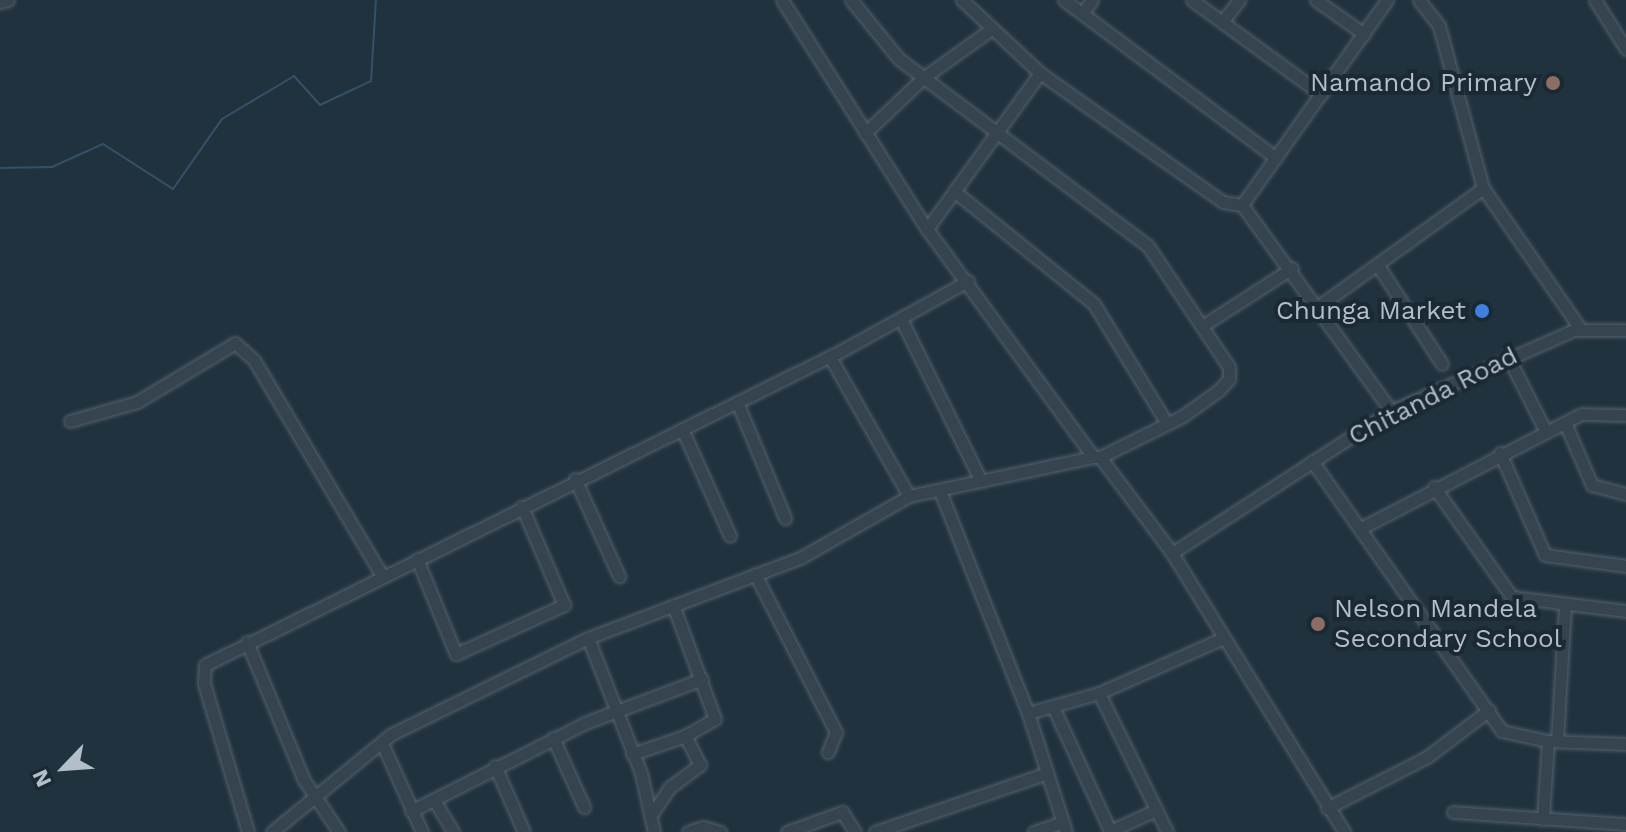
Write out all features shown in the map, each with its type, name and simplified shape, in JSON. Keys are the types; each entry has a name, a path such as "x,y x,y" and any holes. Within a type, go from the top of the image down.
{"street":[{"path":"0,2 8,0"},
{"path":"782,0 927,229 1096,457 1172,553 1344,832"},
{"path":"272,832 312,796 416,721 588,638 800,558 909,496 1096,457 1166,422 1229,379 1229,367 1148,246 923,78 880,39 851,0"},
{"path":"962,0 990,30 1040,73 1223,202 1242,205 1292,268 1391,411"},
{"path":"1064,0 1276,158"},
{"path":"1083,12 1092,0"},
{"path":"1192,0 1321,94"},
{"path":"1222,22 1239,0"},
{"path":"1316,0 1364,34"},
{"path":"1242,205 1387,0"},
{"path":"1419,0 1439,26 1483,188 1580,328"},
{"path":"1595,0 1625,43"},
{"path":"865,133 923,78 990,30"},
{"path":"927,229 995,131 1040,73"},
{"path":"1319,306 1483,188"},
{"path":"954,191 1094,304 1166,422"},
{"path":"1377,264 1442,364"},
{"path":"1202,326 1292,268"},
{"path":"248,832 202,672 205,665 575,479 830,357 968,281"},
{"path":"901,319 981,481"},
{"name":"Chitanda Road","path":"1172,553 1391,411 1580,328 1626,330"},
{"path":"70,421 137,402 235,343 254,360 383,577"},
{"path":"830,357 909,496"},
{"path":"1508,357 1546,432"},
{"path":"737,402 785,518"},
{"path":"1363,527 1500,453 1587,413 1626,415"},
{"path":"1565,423 1592,485 1626,494"},
{"path":"682,429 730,536"},
{"path":"1500,453 1545,555 1626,566"},
{"path":"1312,461 1363,527 1502,731 1552,741 1626,744"},
{"path":"575,479 619,576"},
{"path":"1434,487 1504,591 1517,599 1626,611"},
{"path":"940,491 1028,713 1064,827 1034,832"},
{"path":"417,559 456,654 553,611 566,600 522,507"},
{"path":"755,574 836,732 828,752"},
{"path":"632,754 685,736 715,719 673,605"},
{"path":"1543,819 1565,605"},
{"path":"588,638 653,812 654,832"},
{"path":"1028,713 1054,709 1099,693 1223,638"},
{"path":"247,642 312,796 339,832"},
{"path":"411,811 553,738 616,710 702,679"},
{"path":"1099,693 1167,832"},
{"path":"1054,709 1110,831 1156,810"},
{"path":"1327,808 1427,757 1489,710"},
{"path":"653,812 669,788 700,765 685,736"},
{"path":"553,738 584,807"},
{"path":"382,743 422,832"},
{"path":"495,766 524,832"},
{"path":"875,832 1047,773"},
{"path":"434,800 453,832"},
{"path":"787,832 842,812 855,832"},
{"path":"1453,812 1626,824"},
{"path":"688,832 703,827 720,832"}],"waterway":[{"path":"0,168 52,167 103,144 173,189 222,119 294,76 320,105 371,81 376,0"}],"place":[{"name":"Namando Primary","path":"1553,83"},
{"name":"Chunga Market","path":"1482,311"},
{"name":"Nelson Mandela Secondary School","path":"1318,624"}]}
